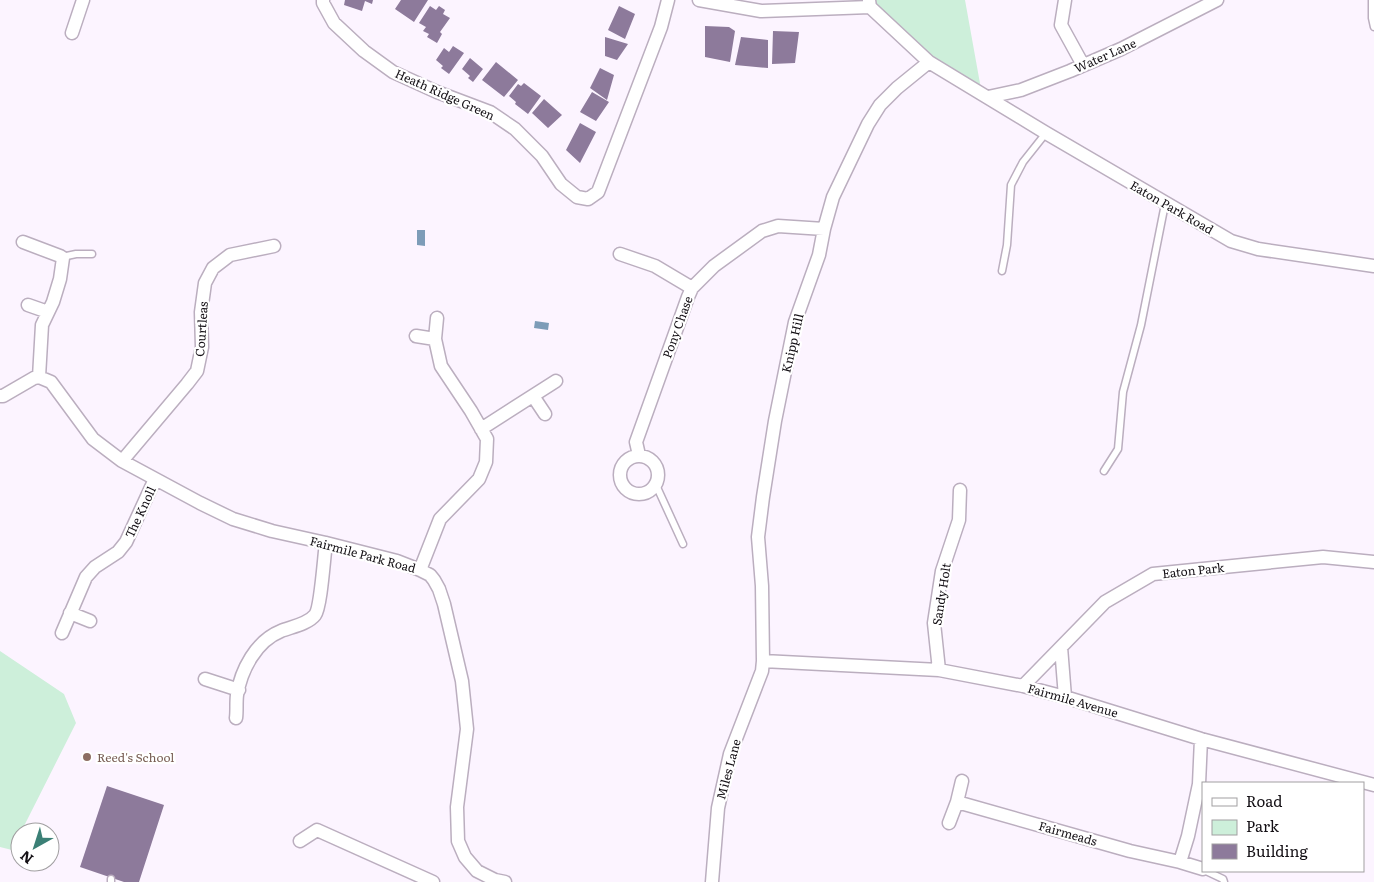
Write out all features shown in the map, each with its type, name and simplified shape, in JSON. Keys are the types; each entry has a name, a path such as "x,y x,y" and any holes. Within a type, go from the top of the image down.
{"street":[{"path":"72,33 83,0"},
{"name":"Heath Ridge Green","path":"322,0 334,23 364,51 393,72 436,92 490,112 515,129 542,156 561,184 577,197 588,199 598,192 661,27 668,0"},
{"path":"699,0 761,11 869,3"},
{"path":"1065,0 1061,25 1082,65"},
{"name":"Water Lane","path":"988,97 1021,90 1121,49 1209,2"},
{"name":"Eaton Park Road","path":"869,3 929,62 1165,204 1231,241 1258,249 1374,266"},
{"name":"Knipp Hill","path":"763,661 762,586 758,537 775,420 795,322 819,255 832,197 868,124 880,106 897,88 929,62"},
{"name":"Pony Chase","path":"639,455 636,442 692,288 714,266 762,231 778,226 824,229"},
{"path":"0,396 29,380 39,377 42,325 53,302 60,279 62,257 24,242"},
{"name":"Courtleas","path":"122,461 197,371 202,348 201,312 205,283 213,268 230,256 274,246"},
{"path":"620,254 655,266 692,288"},
{"path":"28,305 48,312"},
{"path":"420,570 440,519 479,479 486,462 486,439 471,411 441,366 435,339 437,318"},
{"path":"416,336 435,339"},
{"name":"Fairmile Park Road","path":"39,377 51,382 93,439 122,461 200,503 232,519 272,531 396,561 430,575 439,589 444,604 462,681 467,729 457,807 458,841 465,857 477,871 498,881"},
{"path":"481,429 556,382"},
{"path":"533,396 545,414"},
{"path":"639,455 649,458 654,463 658,472 656,485 646,493 636,494 630,492 621,483 619,476 622,465 632,456 639,455"},
{"name":"The Knoll","path":"62,634 82,584 90,571 118,552 126,542 155,479"},
{"name":"Sandy Holt","path":"939,670 934,623 942,571 959,520 960,490"},
{"path":"236,718 237,694 244,671 258,647 275,634 307,621 315,615 319,605 326,543"},
{"name":"Eaton Park","path":"1023,686 1105,602 1153,574 1323,557 1374,562"},
{"path":"70,613 90,621"},
{"path":"1061,647 1065,697"},
{"name":"Fairmile Avenue","path":"763,661 939,670 1023,686 1201,739 1363,782"},
{"name":"Miles Lane","path":"712,882 718,808 730,754 762,671 763,661"},
{"path":"205,679 239,690"},
{"path":"1180,862 1188,836 1199,784 1201,739"},
{"path":"949,823 962,781"},
{"name":"Fairmeads","path":"957,802 1202,869"},
{"path":"300,841 317,830 433,882"}],"lane":[{"path":"1372,0 1374,27"},
{"path":"1002,271 1011,184 1023,162 1046,133"},
{"path":"1104,470 1118,449 1123,392 1141,325 1165,204"},
{"path":"62,257 76,254 92,254"},
{"path":"656,485 683,544"},
{"path":"1208,872 1223,879 1224,882"}],"green space":[{"path":"873,0 965,0 981,89 934,59 873,4"},
{"path":"0,651 64,694 76,723 26,822 10,822 10,850 0,847"}],"water":[{"path":"417,230 425,230 425,246 417,245"},
{"path":"535,321 549,323 548,330 534,328"}],"building":[{"path":"345,0 373,0 372,4 365,1 362,11 344,5"},
{"path":"401,0 428,0 414,22 395,9"},
{"path":"430,6 436,10 439,6 445,10 443,14 450,18 440,32 442,34 437,43 427,37 429,34 423,31 426,27 419,23"},
{"path":"619,6 635,14 625,39 608,30"},
{"path":"705,26 729,27 735,31 730,62 705,57"},
{"path":"773,31 799,32 795,63 772,64"},
{"path":"605,37 628,44 617,60 605,56"},
{"path":"741,37 768,40 768,68 735,65"},
{"path":"453,46 464,53 449,74 441,68 443,66 436,60 444,48 449,52"},
{"path":"470,58 483,69 473,82 468,78 470,76 462,69"},
{"path":"496,62 518,80 504,97 482,80"},
{"path":"600,68 614,75 607,100 590,88"},
{"path":"524,83 541,96 528,114 515,104 516,102 509,96 518,84 521,86"},
{"path":"592,92 609,102 596,121 580,112"},
{"path":"544,99 562,115 548,128 532,113"},
{"path":"580,123 596,132 580,163 566,150"},
{"path":"107,786 164,805 139,882 124,882 80,867"}],"place":[{"name":"Reed's School","path":"87,757"}]}
